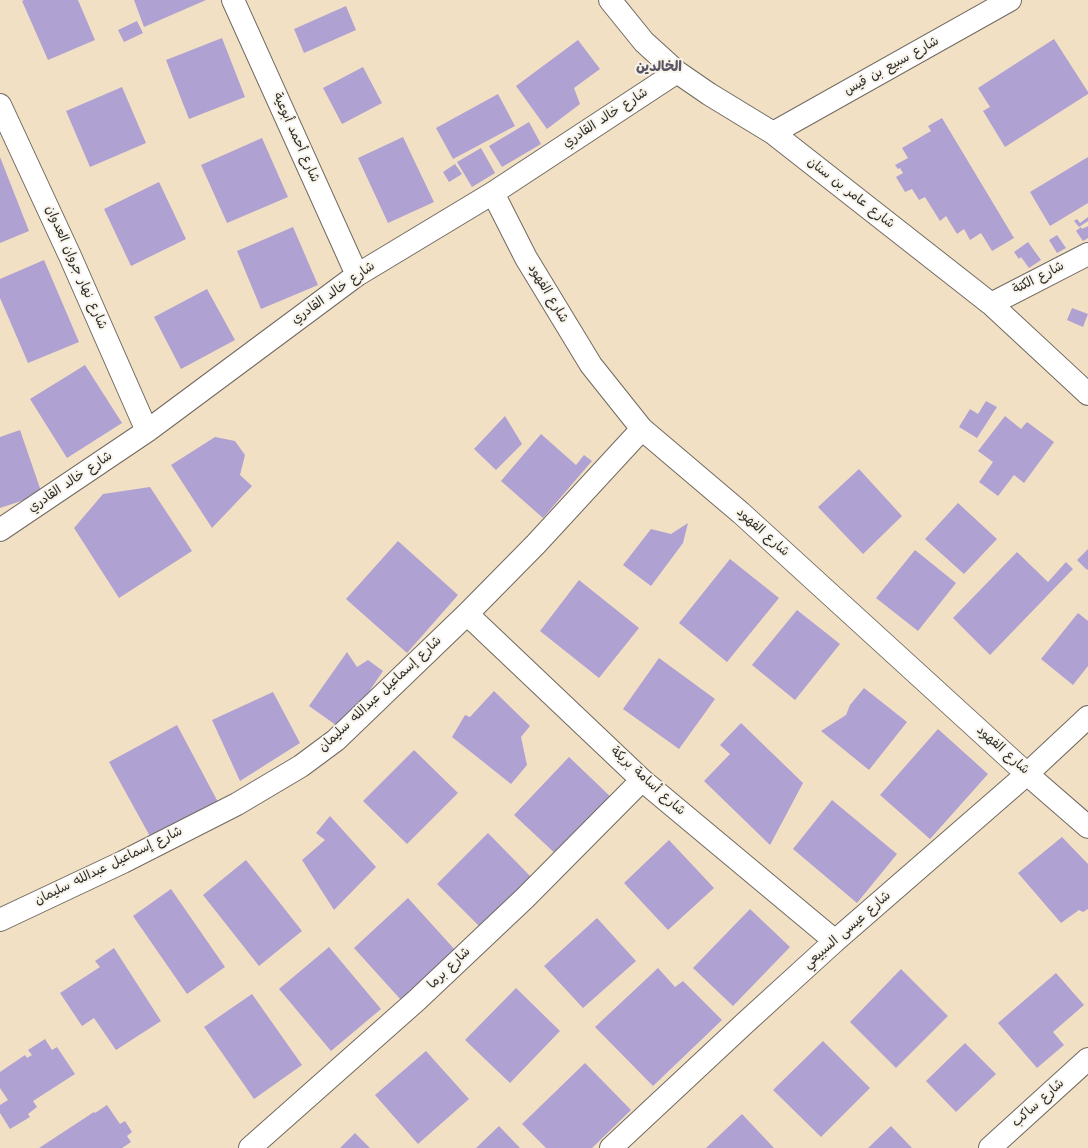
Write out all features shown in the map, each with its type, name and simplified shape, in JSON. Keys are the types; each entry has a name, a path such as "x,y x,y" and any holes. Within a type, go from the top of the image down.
{"street":[{"name":"شارع أحمد أبوعية","path":"233,0 357,275"},
{"name":"شارع عامر بن سنان","path":"610,0 644,42 677,72 709,94 773,133 991,304 1088,394"},
{"name":"شارع سبيع بن قيس","path":"773,133 1010,0"},
{"name":"شارع خالد القادري","path":"0,530 147,431 357,275 493,193 677,72"},
{"name":"شارع نهار جروان العدوان","path":"0,105 70,256 147,431"},
{"name":"شارع الفهود","path":"493,193 526,258 591,365 642,429 741,513 1027,774 1088,827"},
{"name":"شارع الكتة","path":"991,304 1088,254"},
{"name":"شارع إسماعيل عبدالله سليمان","path":"0,920 123,862 237,804 301,766 336,740 467,614 536,544 642,429"},
{"name":"شارع أسامة بريكة","path":"467,614 642,780 835,941"},
{"name":"شارع عيسى السبيعي","path":"611,1148 744,1023 835,941 1027,774 1088,717"},
{"name":"شارع برما","path":"250,1148 417,1000 525,898 642,780"},
{"name":"شارع ساكب","path":"990,1148 1088,1060"}],"building":[{"path":"78,0 95,40 48,60 22,1"},
{"path":"134,0 206,0 144,27"},
{"path":"346,6 356,30 304,53 294,29"},
{"path":"137,21 143,33 124,42 118,30"},
{"path":"222,38 245,97 189,119 166,60"},
{"path":"1054,39 1088,94 1005,147 983,111 990,107 978,88"},
{"path":"578,40 600,69 574,88 580,104 547,129 516,86"},
{"path":"363,67 382,103 342,124 323,88"},
{"path":"122,87 146,143 90,167 66,111"},
{"path":"498,94 515,126 453,159 436,128"},
{"path":"942,118 1014,238 992,251 981,233 970,240 964,229 957,234 946,216 940,221 925,197 919,200 912,189 905,192 896,177 903,173 900,168 898,169 895,165 908,158 902,148 931,131 928,126"},
{"path":"529,122 541,144 502,167 489,146"},
{"path":"403,137 434,202 388,223 358,158"},
{"path":"262,138 288,197 227,223 201,165"},
{"path":"481,148 495,173 472,187 457,162"},
{"path":"0,157 29,231 0,243"},
{"path":"1088,157 1088,203 1050,226 1030,192"},
{"path":"455,164 462,174 449,182 443,172"},
{"path":"159,182 186,239 131,266 104,209"},
{"path":"1088,217 1088,221 1079,227 1074,221 1077,219 1080,223"},
{"path":"1088,226 1088,238 1083,241 1076,231 1081,227 1082,229"},
{"path":"293,227 318,285 261,309 237,251"},
{"path":"1057,235 1066,248 1057,253 1049,240"},
{"path":"1028,242 1041,260 1029,268 1021,257 1019,259 1014,252"},
{"path":"44,260 79,342 28,363 0,298 0,279"},
{"path":"207,289 235,340 181,369 154,317"},
{"path":"1072,308 1088,314 1083,327 1067,320"},
{"path":"85,365 122,423 67,458 30,399"},
{"path":"986,401 997,407 977,438 959,427 970,409 978,414"},
{"path":"505,416 522,444 496,470 474,449"},
{"path":"1005,416 1021,429 1027,422 1054,442 1024,483 1014,475 998,496 979,482 993,462 978,451"},
{"path":"20,430 42,494 0,508 0,437"},
{"path":"541,434 576,465 584,455 592,461 543,518 501,481"},
{"path":"215,437 235,441 245,455 240,475 252,486 212,528 171,465"},
{"path":"859,469 902,516 863,554 818,507"},
{"path":"150,487 192,551 119,598 74,528 103,494"},
{"path":"958,503 997,539 964,574 925,539"},
{"path":"688,523 683,543 651,586 623,565 651,529 671,534"},
{"path":"398,541 458,595 407,653 346,599"},
{"path":"1088,549 1088,569 1087,570 1077,560"},
{"path":"915,550 956,583 918,631 876,598"},
{"path":"1017,552 1048,582 1066,562 1073,569 990,655 953,618"},
{"path":"730,559 779,598 727,662 679,623"},
{"path":"579,580 639,628 599,678 540,631"},
{"path":"797,610 840,644 795,700 752,665"},
{"path":"1078,613 1088,621 1088,666 1073,685 1041,659"},
{"path":"347,652 357,667 368,660 383,671 343,730 309,706"},
{"path":"659,658 715,699 679,749 623,709"},
{"path":"864,688 907,722 869,770 821,731 846,715 850,705"},
{"path":"494,691 530,726 521,737 527,765 511,784 452,737 465,715 470,717"},
{"path":"273,692 300,743 240,781 212,720"},
{"path":"741,723 803,783 770,845 704,781 730,754 720,745"},
{"path":"177,725 219,804 152,840 109,762"},
{"path":"938,729 988,774 930,839 880,795"},
{"path":"414,750 458,793 407,844 363,801"},
{"path":"569,757 613,799 559,857 514,815"},
{"path":"832,800 897,854 857,903 793,849"},
{"path":"330,816 376,867 334,910 302,860 325,840 316,833"},
{"path":"488,833 532,878 481,928 437,884"},
{"path":"1062,837 1088,864 1088,909 1083,912 1079,910 1061,923 1018,873"},
{"path":"669,840 714,888 668,930 624,883"},
{"path":"246,860 302,931 259,966 203,895"},
{"path":"171,889 225,967 187,994 133,916"},
{"path":"408,898 456,951 401,1000 354,948"},
{"path":"750,909 790,947 733,1006 693,968"},
{"path":"597,918 636,961 583,1008 544,966"},
{"path":"329,947 381,1009 331,1051 279,989"},
{"path":"114,948 161,1021 116,1050 94,1018 82,1026 60,993 100,967 95,961"},
{"path":"658,968 675,987 683,981 722,1020 653,1086 595,1027"},
{"path":"901,969 948,1016 896,1068 850,1022"},
{"path":"1056,973 1084,1005 1053,1032 1064,1045 1037,1068 998,1023"},
{"path":"516,988 560,1031 510,1083 465,1040"},
{"path":"252,994 302,1065 254,1099 204,1027"},
{"path":"45,1039 52,1050 57,1047 75,1074 33,1101 37,1107 28,1114 30,1117 10,1129 0,1113 0,1105 8,1100 0,1088 0,1072 25,1055 27,1058 32,1055 28,1050"},
{"path":"823,1041 870,1088 821,1137 773,1090"},
{"path":"965,1043 996,1074 956,1112 926,1081"},
{"path":"426,1051 469,1099 418,1144 375,1095"},
{"path":"585,1063 631,1110 592,1148 546,1148 522,1124"},
{"path":"107,1105 120,1124 125,1121 132,1132 127,1136 131,1142 122,1148 39,1148 94,1112 95,1113"},
{"path":"742,1114 774,1148 706,1148"},
{"path":"499,1126 520,1148 476,1148"},
{"path":"891,1126 912,1148 868,1148"},
{"path":"355,1133 370,1148 340,1148"}],"district":[{"name":"الخالدين","path":"659,69"}]}
